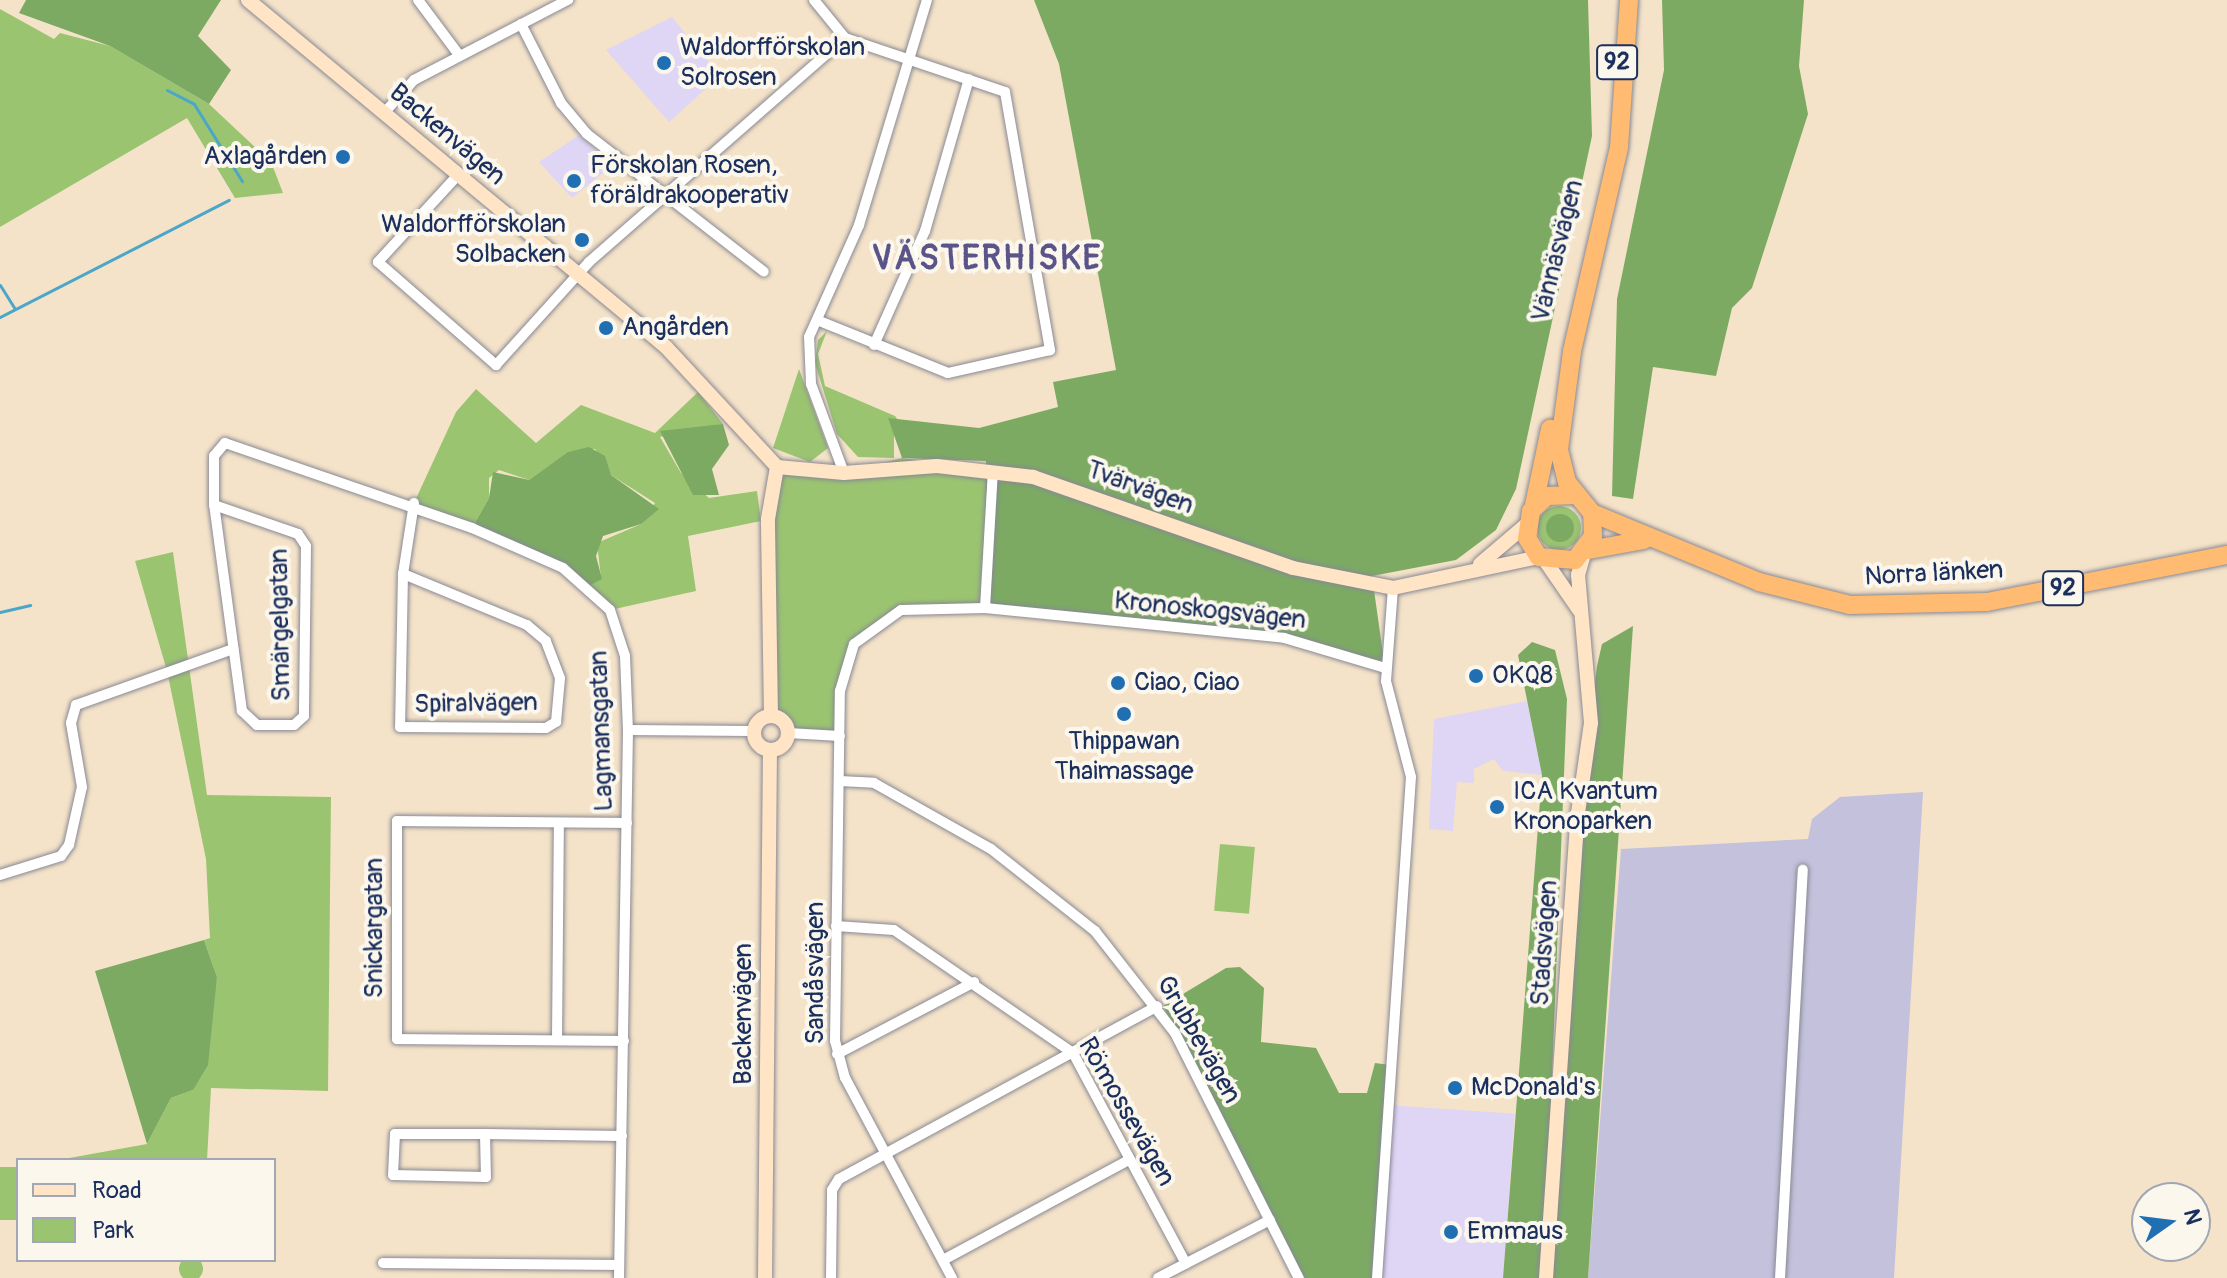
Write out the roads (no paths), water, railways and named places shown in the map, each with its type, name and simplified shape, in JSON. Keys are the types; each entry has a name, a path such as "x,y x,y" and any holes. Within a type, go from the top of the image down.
{"highway":[{"name":"Vännäsvägen","path":"1528,518 1544,478 1567,316 1606,161 1619,0"},
{"name":"Vännäsvägen","path":"1575,495 1561,467 1560,430 1619,147 1629,0"},
{"path":"1541,558 1528,518 1547,496 1575,495"},
{"name":"92","path":"1575,495 1592,513"},
{"path":"1586,552 1592,513"},
{"name":"Norra länken","path":"1592,513 1651,540 1759,582 1850,605 1897,607 1987,602 2227,555"},
{"name":"Norra länken","path":"1586,552 1609,541 1651,540"},
{"name":"92","path":"1541,558 1586,552"}],"street":[{"name":"Backenvägen","path":"248,0 712,390 777,467"},
{"path":"418,0 459,55"},
{"path":"384,113 414,80 521,24 549,4 568,0"},
{"path":"814,0 845,38 969,79 1008,97 1050,350 948,373 817,320"},
{"path":"844,473 811,384 809,337 859,225 927,0"},
{"path":"521,24 568,113 666,197 764,272"},
{"path":"457,176 378,262 496,365 577,274 845,38"},
{"path":"874,345 925,231 969,79"},
{"name":"Lagmansgatan","path":"225,443 414,503 563,568 601,597 625,656 628,730 619,1278"},
{"name":"Smärgelgatan","path":"214,505 305,541 302,721 257,725 245,718 214,505 214,456 225,443"},
{"name":"Tvärvägen","path":"777,467 844,473 893,466 993,471 1068,487 1293,568 1393,588 1479,565 1541,558"},
{"path":"777,467 768,519 771,716 788,733 840,736"},
{"path":"985,608 993,471"},
{"name":"Spiralvägen","path":"403,574 527,625 546,641 560,678 556,722 546,728 400,727 403,574 414,503"},
{"name":"Tvärvägen","path":"1479,565 1528,518"},
{"name":"Stadsvägen","path":"1546,1278 1578,813 1591,723 1581,614 1586,552"},
{"name":"Stadsvägen","path":"1541,558 1581,614"},
{"path":"1377,1278 1411,777 1385,668 1393,588"},
{"name":"Kronoskogsvägen","path":"840,736 845,667 867,629 913,608 985,608 1284,638 1385,668"},
{"path":"0,875 61,856 69,845 82,787 71,723 76,705 233,649"},
{"path":"628,730 753,731 771,716"},
{"path":"753,731 757,744 770,751 788,733"},
{"name":"Sandåsvägen","path":"840,736 837,1054 884,1153 945,1259 952,1278"},
{"name":"Backenvägen","path":"765,1278 770,751"},
{"name":"Grubbevägen","path":"840,781 874,783 1029,873 1095,931 1157,1006 1299,1278"},
{"name":"Snickargatan","path":"624,1041 397,1039 397,821 627,823"},
{"path":"557,1040 559,824"},
{"path":"1780,1278 1803,870"},
{"name":"Römossevägen","path":"836,926 891,929 974,982 1073,1053 1186,1264"},
{"path":"837,1054 974,982"},
{"path":"831,1278 832,1190 884,1153 1157,1006"},
{"path":"485,1134 486,1177 393,1175 395,1134 485,1134 622,1136"},
{"path":"945,1259 1129,1160"},
{"path":"1162,1277 1270,1220"},
{"path":"383,1263 619,1265"},
{"path":"487,1264 487,1278"}],"waterway":[{"path":"167,90 194,104 242,181"},
{"path":"0,317 229,200"},
{"path":"0,285 15,309"},
{"path":"0,612 30,605"}],"place":[{"name":"Waldorfförskolan Solrosen","path":"664,63"},
{"name":"Axlagården","path":"343,157"},
{"name":"Förskolan Rosen, föräldrakooperativ","path":"574,181"},
{"name":"Waldorfförskolan Solbacken","path":"582,240"},
{"name":"Angården","path":"606,328"},
{"name":"OKQ8","path":"1476,676"},
{"name":"Ciao, Ciao","path":"1118,683"},
{"name":"Thippawan Thaimassage","path":"1124,714"},
{"name":"ICA Kvantum Kronoparken","path":"1497,807"},
{"name":"McDonald's","path":"1455,1088"},
{"name":"Emmaus","path":"1451,1232"}],"district":[{"name":"VÄSTERHISKE","path":"987,259"}]}
